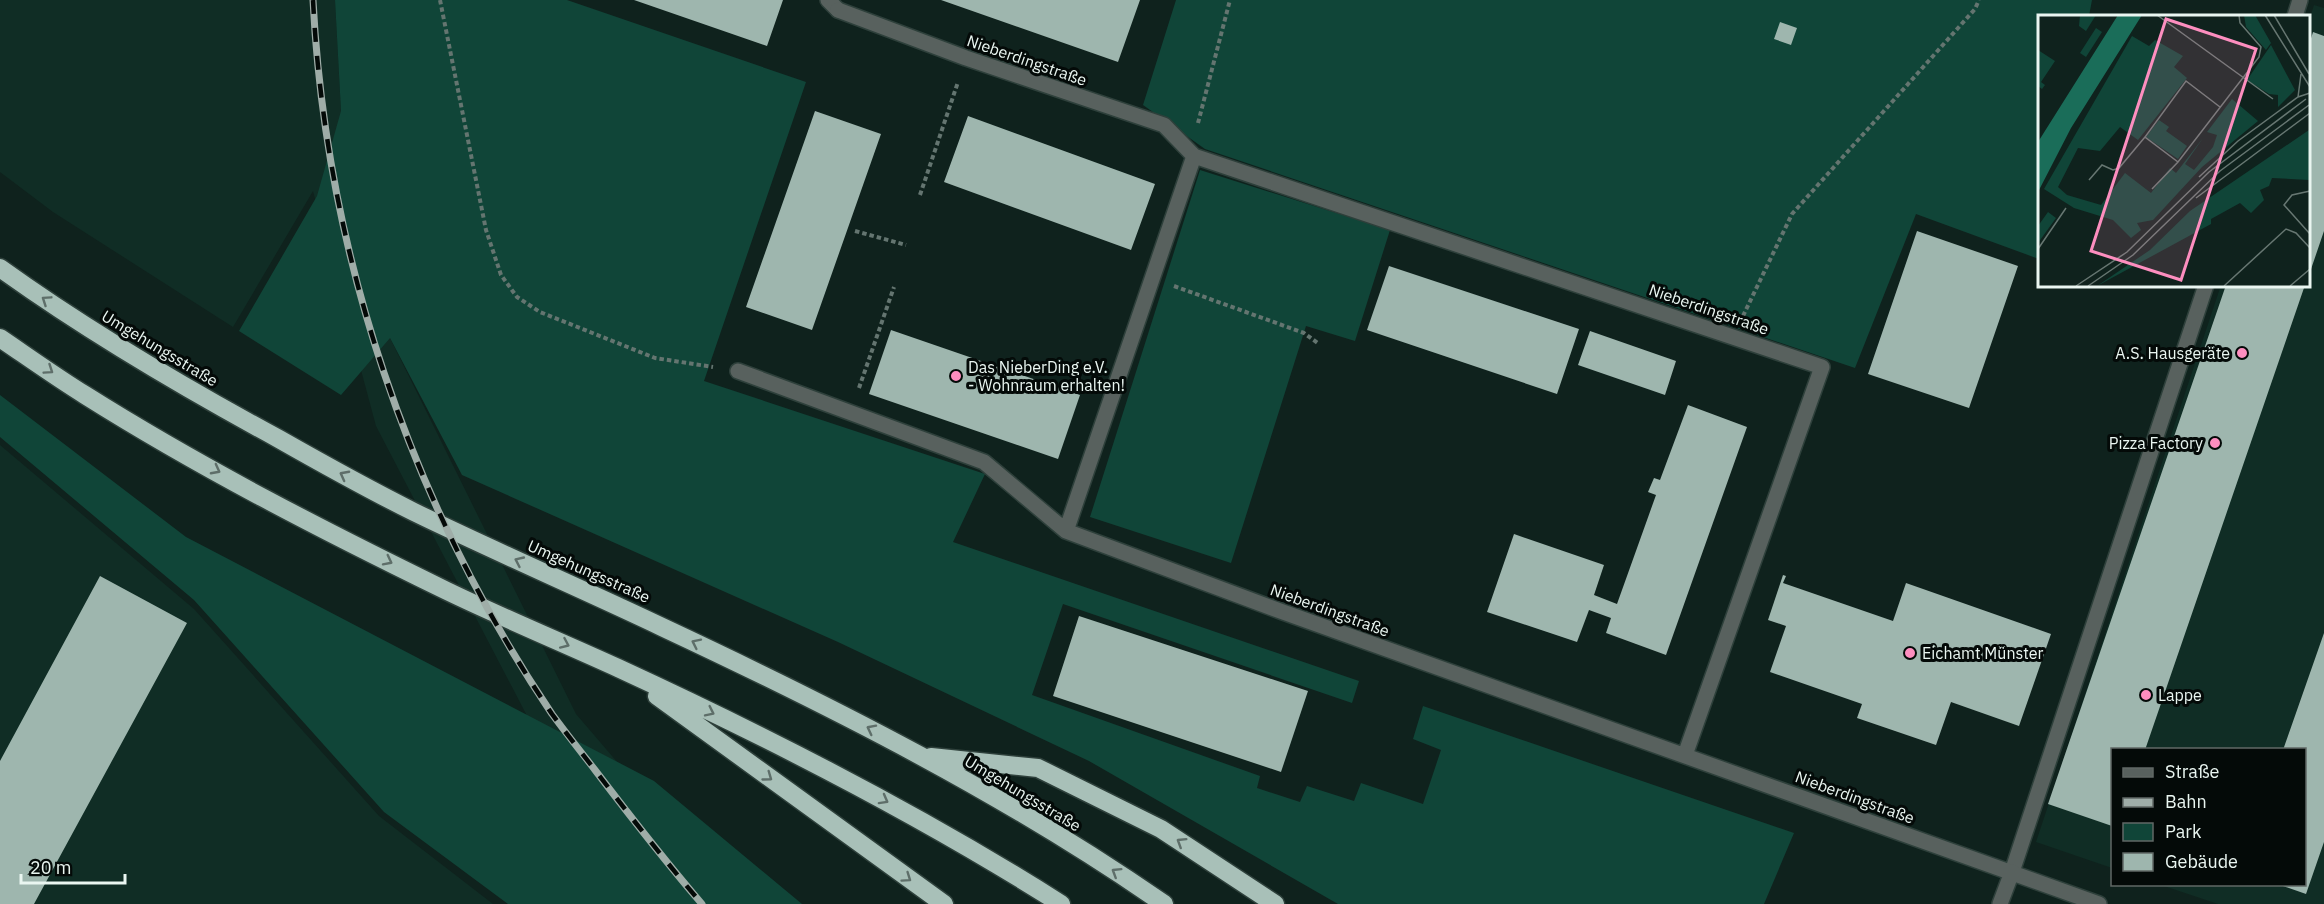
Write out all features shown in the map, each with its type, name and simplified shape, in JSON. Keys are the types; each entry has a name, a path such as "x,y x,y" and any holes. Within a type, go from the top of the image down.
{"highway":[{"name":"Umgehungsstraße","path":"0,268 92,331 171,379 351,479 444,526 798,692 923,756 1064,839 1164,904"},
{"path":"0,338 85,395 180,451 312,522 449,592 619,669 868,791 950,836 1061,904"},
{"path":"619,669 944,904"},
{"path":"923,756 1038,768 1161,829 1275,904"}],"street":[{"path":"2295,15 2300,0"},
{"name":"Nieberdingstraße","path":"833,5 966,58 1164,125 1194,156 1822,367 1685,755"},
{"path":"1066,531 1194,156"},
{"path":"2000,904 2206,286"},
{"name":"Nieberdingstraße","path":"738,371 984,462 1066,531 1283,612 2099,904"}],"path":[{"path":"440,0 486,230 501,275 517,297 540,312 655,358 738,371"},
{"path":"1196,130 1230,0"},
{"path":"1733,336 1792,214 1975,9 1979,0"},
{"path":"920,195 966,58"},
{"path":"855,231 906,245"},
{"path":"1151,277 1304,333 1319,344"},
{"path":"850,413 894,287"}],"shaded area":[{"path":"0,0 335,0 341,111 390,338 576,714 739,904 537,735 376,426 313,191 233,327 53,212 0,172"},
{"path":"2314,5 2324,8 2324,904 2218,904 2164,886 2306,886 2306,748 2111,748 2111,868 2036,842 2221,286 2309,286 2309,20"},
{"path":"0,445 194,609 379,816 493,904 0,904"}],"green space":[{"path":"335,0 567,0 806,82 704,381 985,474 953,542 1359,681 1352,703 1063,604 1032,695 1260,776 1257,788 1300,802 1307,786 1354,801 1361,783 1423,804 1441,750 1413,739 1423,706 1794,833 1764,904 1338,904 1089,761 838,642 462,475 390,338 341,395 239,331 317,196 341,111"},
{"path":"1176,0 2092,0 2089,15 2038,15 2038,259 1916,214 1855,368 1205,149 1143,105"},
{"path":"1200,170 1390,230 1355,341 1306,326 1231,563 1090,517"},
{"path":"0,395 186,537 654,781 802,904 508,904 384,812 194,600 0,437"}],"building":[{"path":"634,0 783,0 767,46"},
{"path":"941,0 1140,0 1118,62"},
{"path":"1780,22 1797,28 1791,45 1774,39"},
{"path":"2313,32 2324,36 2324,231 2309,275 2309,45"},
{"path":"815,111 881,134 812,330 746,307"},
{"path":"968,116 1155,184 1131,250 944,182"},
{"path":"1917,231 2018,266 1969,408 1868,374"},
{"path":"1389,266 1579,329 1557,394 1367,330"},
{"path":"2226,286 2305,286 2146,748 2111,748 2111,826 2048,804"},
{"path":"891,330 1080,395 1058,459 869,394"},
{"path":"1590,331 1676,361 1665,395 1578,365"},
{"path":"1688,405 1747,427 1666,655 1606,633 1611,618 1589,610 1577,642 1487,612 1514,534 1604,565 1594,595 1617,604 1656,495 1648,492 1654,478 1660,480"},
{"name":"Eichamt Münster","path":"1783,575 1786,576 1783,583 1893,621 1906,583 2051,634 2019,726 1951,702 1936,745 1857,718 1862,704 1770,672 1786,626 1768,620"},
{"path":"100,576 187,623 34,904 0,904 0,761"},
{"path":"1079,616 1308,691 1281,772 1053,696"},
{"path":"2324,633 2324,842 2306,894 2283,886 2306,886 2306,748 2284,748"}],"railway":[{"path":"313,0 321,95 336,189 357,282 384,373 417,462 457,549 501,633 552,714 702,904"}],"place":[{"name":"A.S. Hausgeräte","path":"2242,353"},
{"name":"Das NieberDing e.V. - Wohnraum erhalten!","path":"956,376"},
{"name":"Pizza Factory","path":"2215,443"},
{"name":"Eichamt Münster","path":"1910,653"},
{"name":"Lappe","path":"2146,695"}]}
